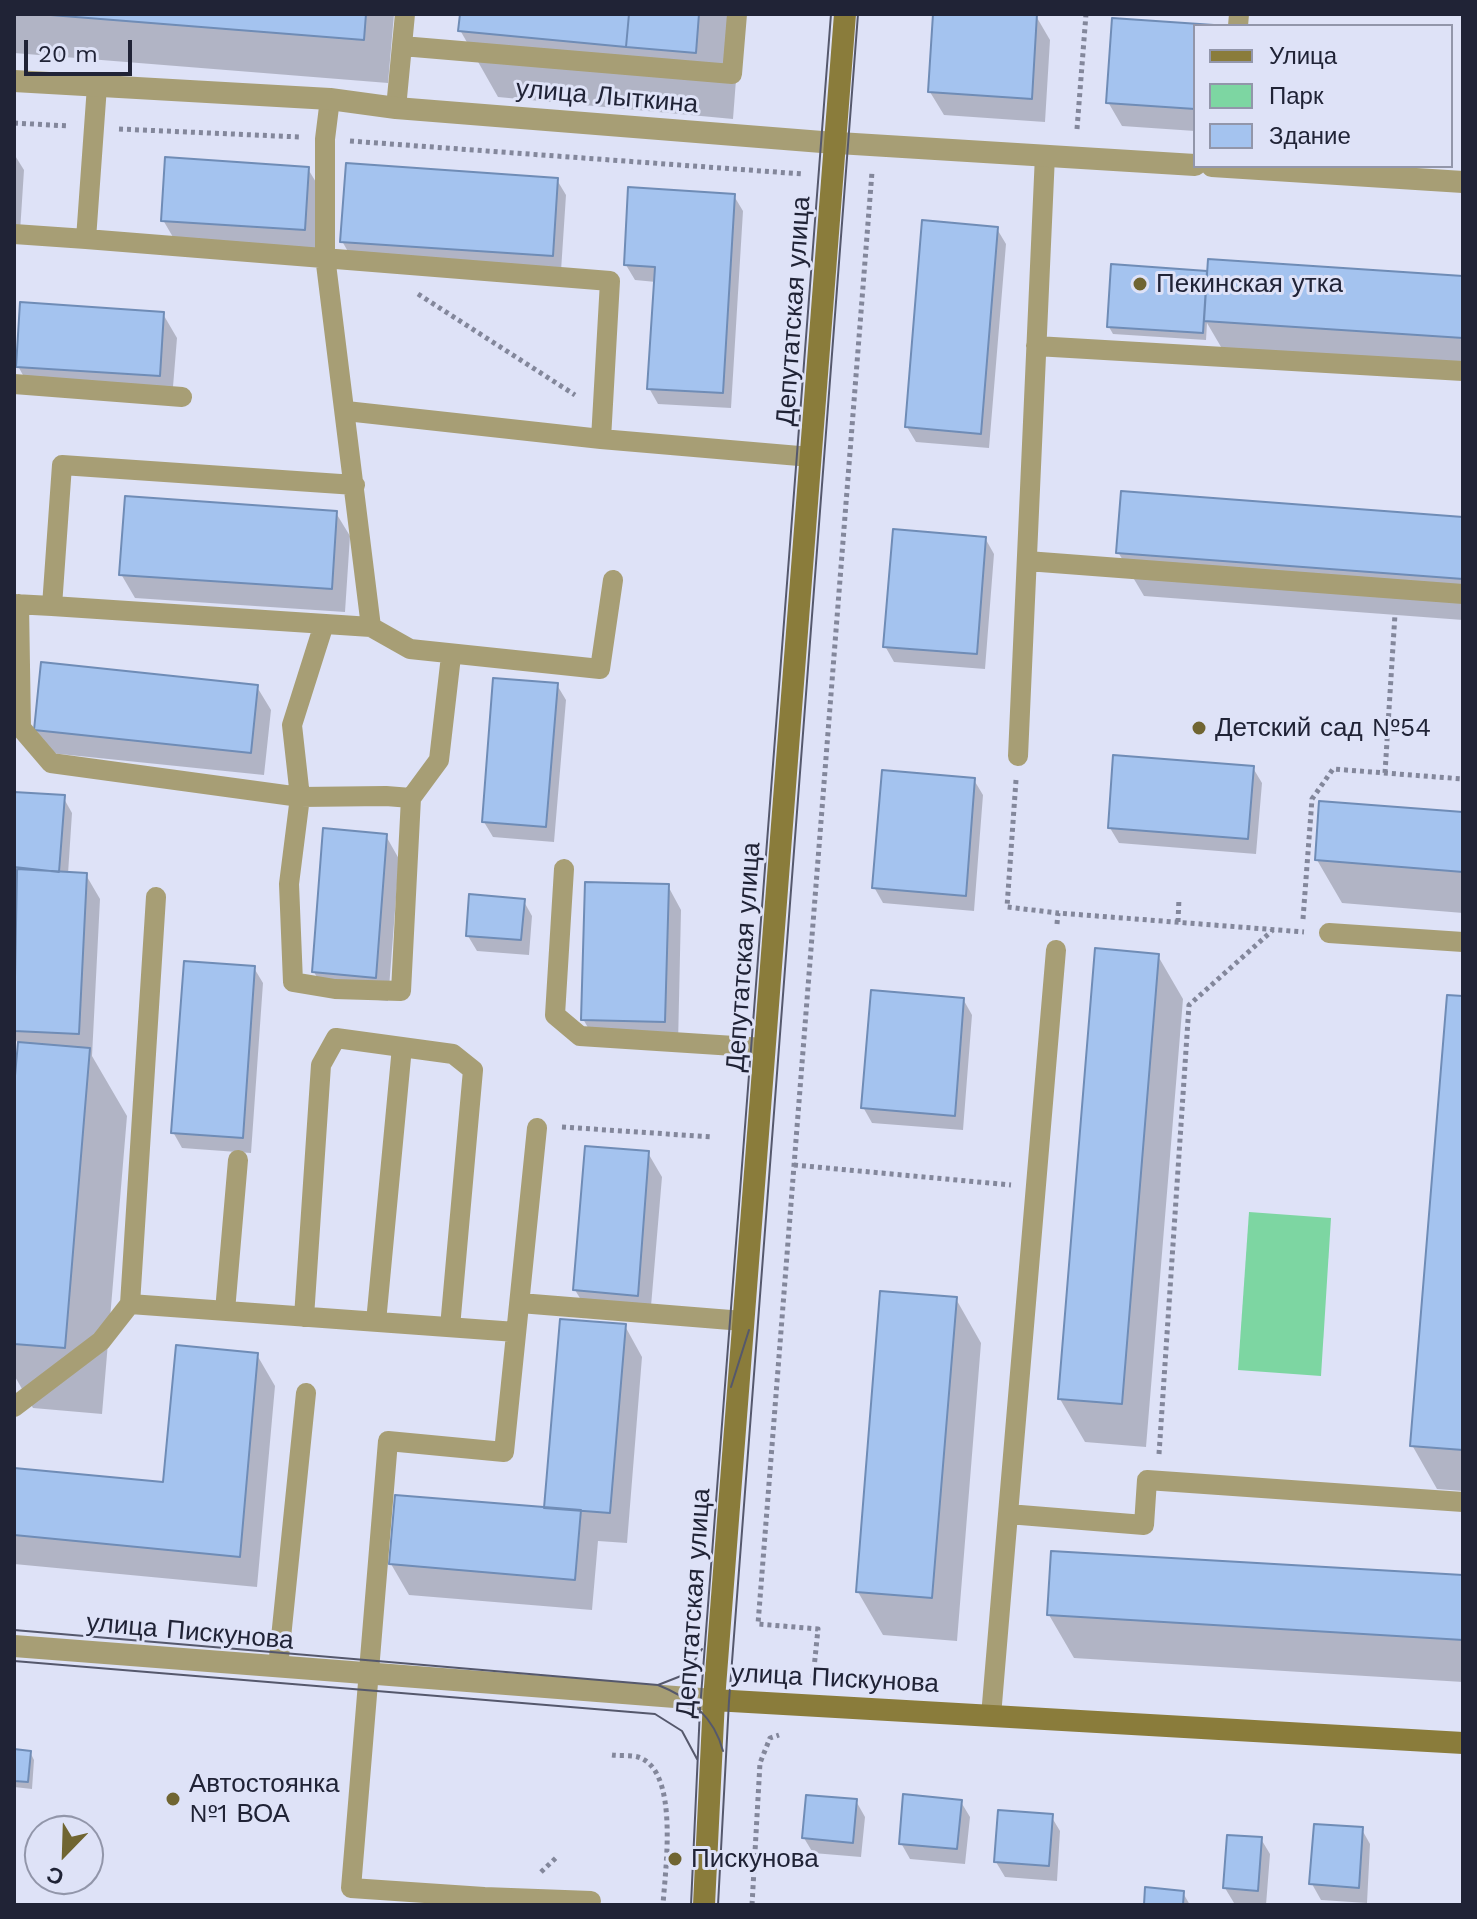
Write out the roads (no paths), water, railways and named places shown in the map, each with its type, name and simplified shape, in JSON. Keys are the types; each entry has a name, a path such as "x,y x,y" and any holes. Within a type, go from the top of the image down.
{"main road":[{"name":"Депутатская улица","path":"704,1905 714,1700 845,14"},
{"name":"улица Пискунова","path":"714,1700 1463,1743"}],"street":[{"name":"улица Лыткина","path":"14,81 330,99 396,108 835,142 1193,165"},
{"path":"1257,168 1463,182"},
{"name":"улица Пискунова","path":"14,1646 714,1700"}],"lane":[{"path":"396,108 405,14"},
{"path":"402,46 732,74 737,14"},
{"path":"86,239 97,86"},
{"path":"330,99 325,139 325,256 371,627"},
{"path":"1018,756 1045,155"},
{"path":"14,234 325,256 610,281 601,439"},
{"path":"1036,346 1463,371"},
{"path":"14,384 182,397"},
{"path":"346,411 601,439 811,457"},
{"path":"52,606 62,465 355,485"},
{"path":"1027,561 1463,594"},
{"path":"411,798 300,797 51,763 21,728 17,604 371,627 410,649 451,656 600,669 613,580"},
{"path":"324,624 292,725 300,797 289,884 293,982 335,989 401,991 411,798 439,760 451,656"},
{"path":"564,869 555,1015 580,1036 765,1048"},
{"path":"14,1407 101,1341 130,1304 156,897"},
{"path":"1329,933 1463,942"},
{"path":"991,1716 1056,950"},
{"path":"304,1317 321,1065 336,1038 453,1054 473,1070 450,1327"},
{"path":"376,1322 402,1047"},
{"path":"537,1128 504,1452 388,1441 351,1896 591,1901"},
{"path":"225,1311 238,1160"},
{"path":"520,1303 743,1321"},
{"path":"130,1304 516,1332"},
{"path":"278,1667 306,1393"},
{"path":"1008,1514 1144,1525 1147,1480 1463,1502"}],"tram line":[{"path":"691,1905 700,1709 831,14"},
{"path":"718,1905 729,1701 858,14"},
{"path":"731,1387 749,1330"},
{"path":"14,1630 658,1685 700,1710 714,1728 723,1751"},
{"path":"658,1685 686,1674 702,1649"},
{"path":"14,1661 655,1714 682,1731 697,1759"}],"place":[{"name":"Пекинская утка","path":"1140,284"},
{"name":"Детский сад №54","path":"1199,728"},
{"name":"Автостоянка №1 ВОА","path":"173,1799"},
{"name":"Пискунова","path":"675,1859"}]}
